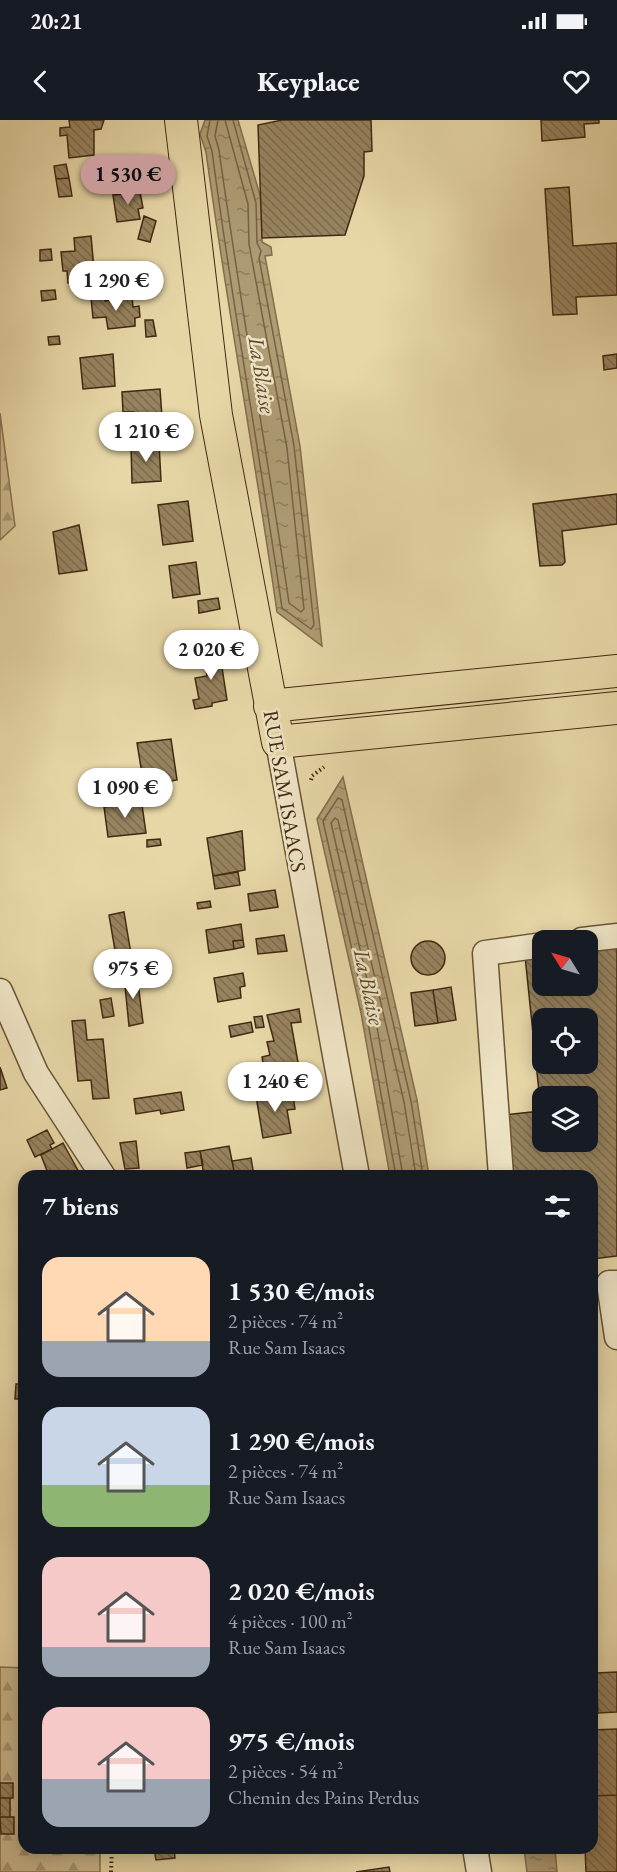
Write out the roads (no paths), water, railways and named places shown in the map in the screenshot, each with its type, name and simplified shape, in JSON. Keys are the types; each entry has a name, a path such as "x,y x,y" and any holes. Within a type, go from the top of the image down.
{"main road":[{"name":"RUE SAM ISAACS","path":"181,120 216,415 278,742"},
{"path":"270,706 617,671"},
{"path":"278,742 617,708"}],"street":[{"name":"RUE SAM ISAACS","path":"278,742 356,1170"},
{"path":"598,938 617,936"},
{"path":"501,1170 485,953 532,947"},
{"path":"0,991 36,1073 99,1170"},
{"path":"606,1284 617,1337"},
{"path":"476,1854 479,1872"}],"water":[{"name":"La Blaise","path":"205,120 238,120 262,202 262,242 271,247 272,255 265,256 300,446 322,646 277,612 206,152 200,134"},
{"name":"La Blaise","path":"343,777 417,1100 428,1170 389,1170 361,1013 317,819"},
{"path":"525,1854 556,1854 557,1872 527,1872"}]}
